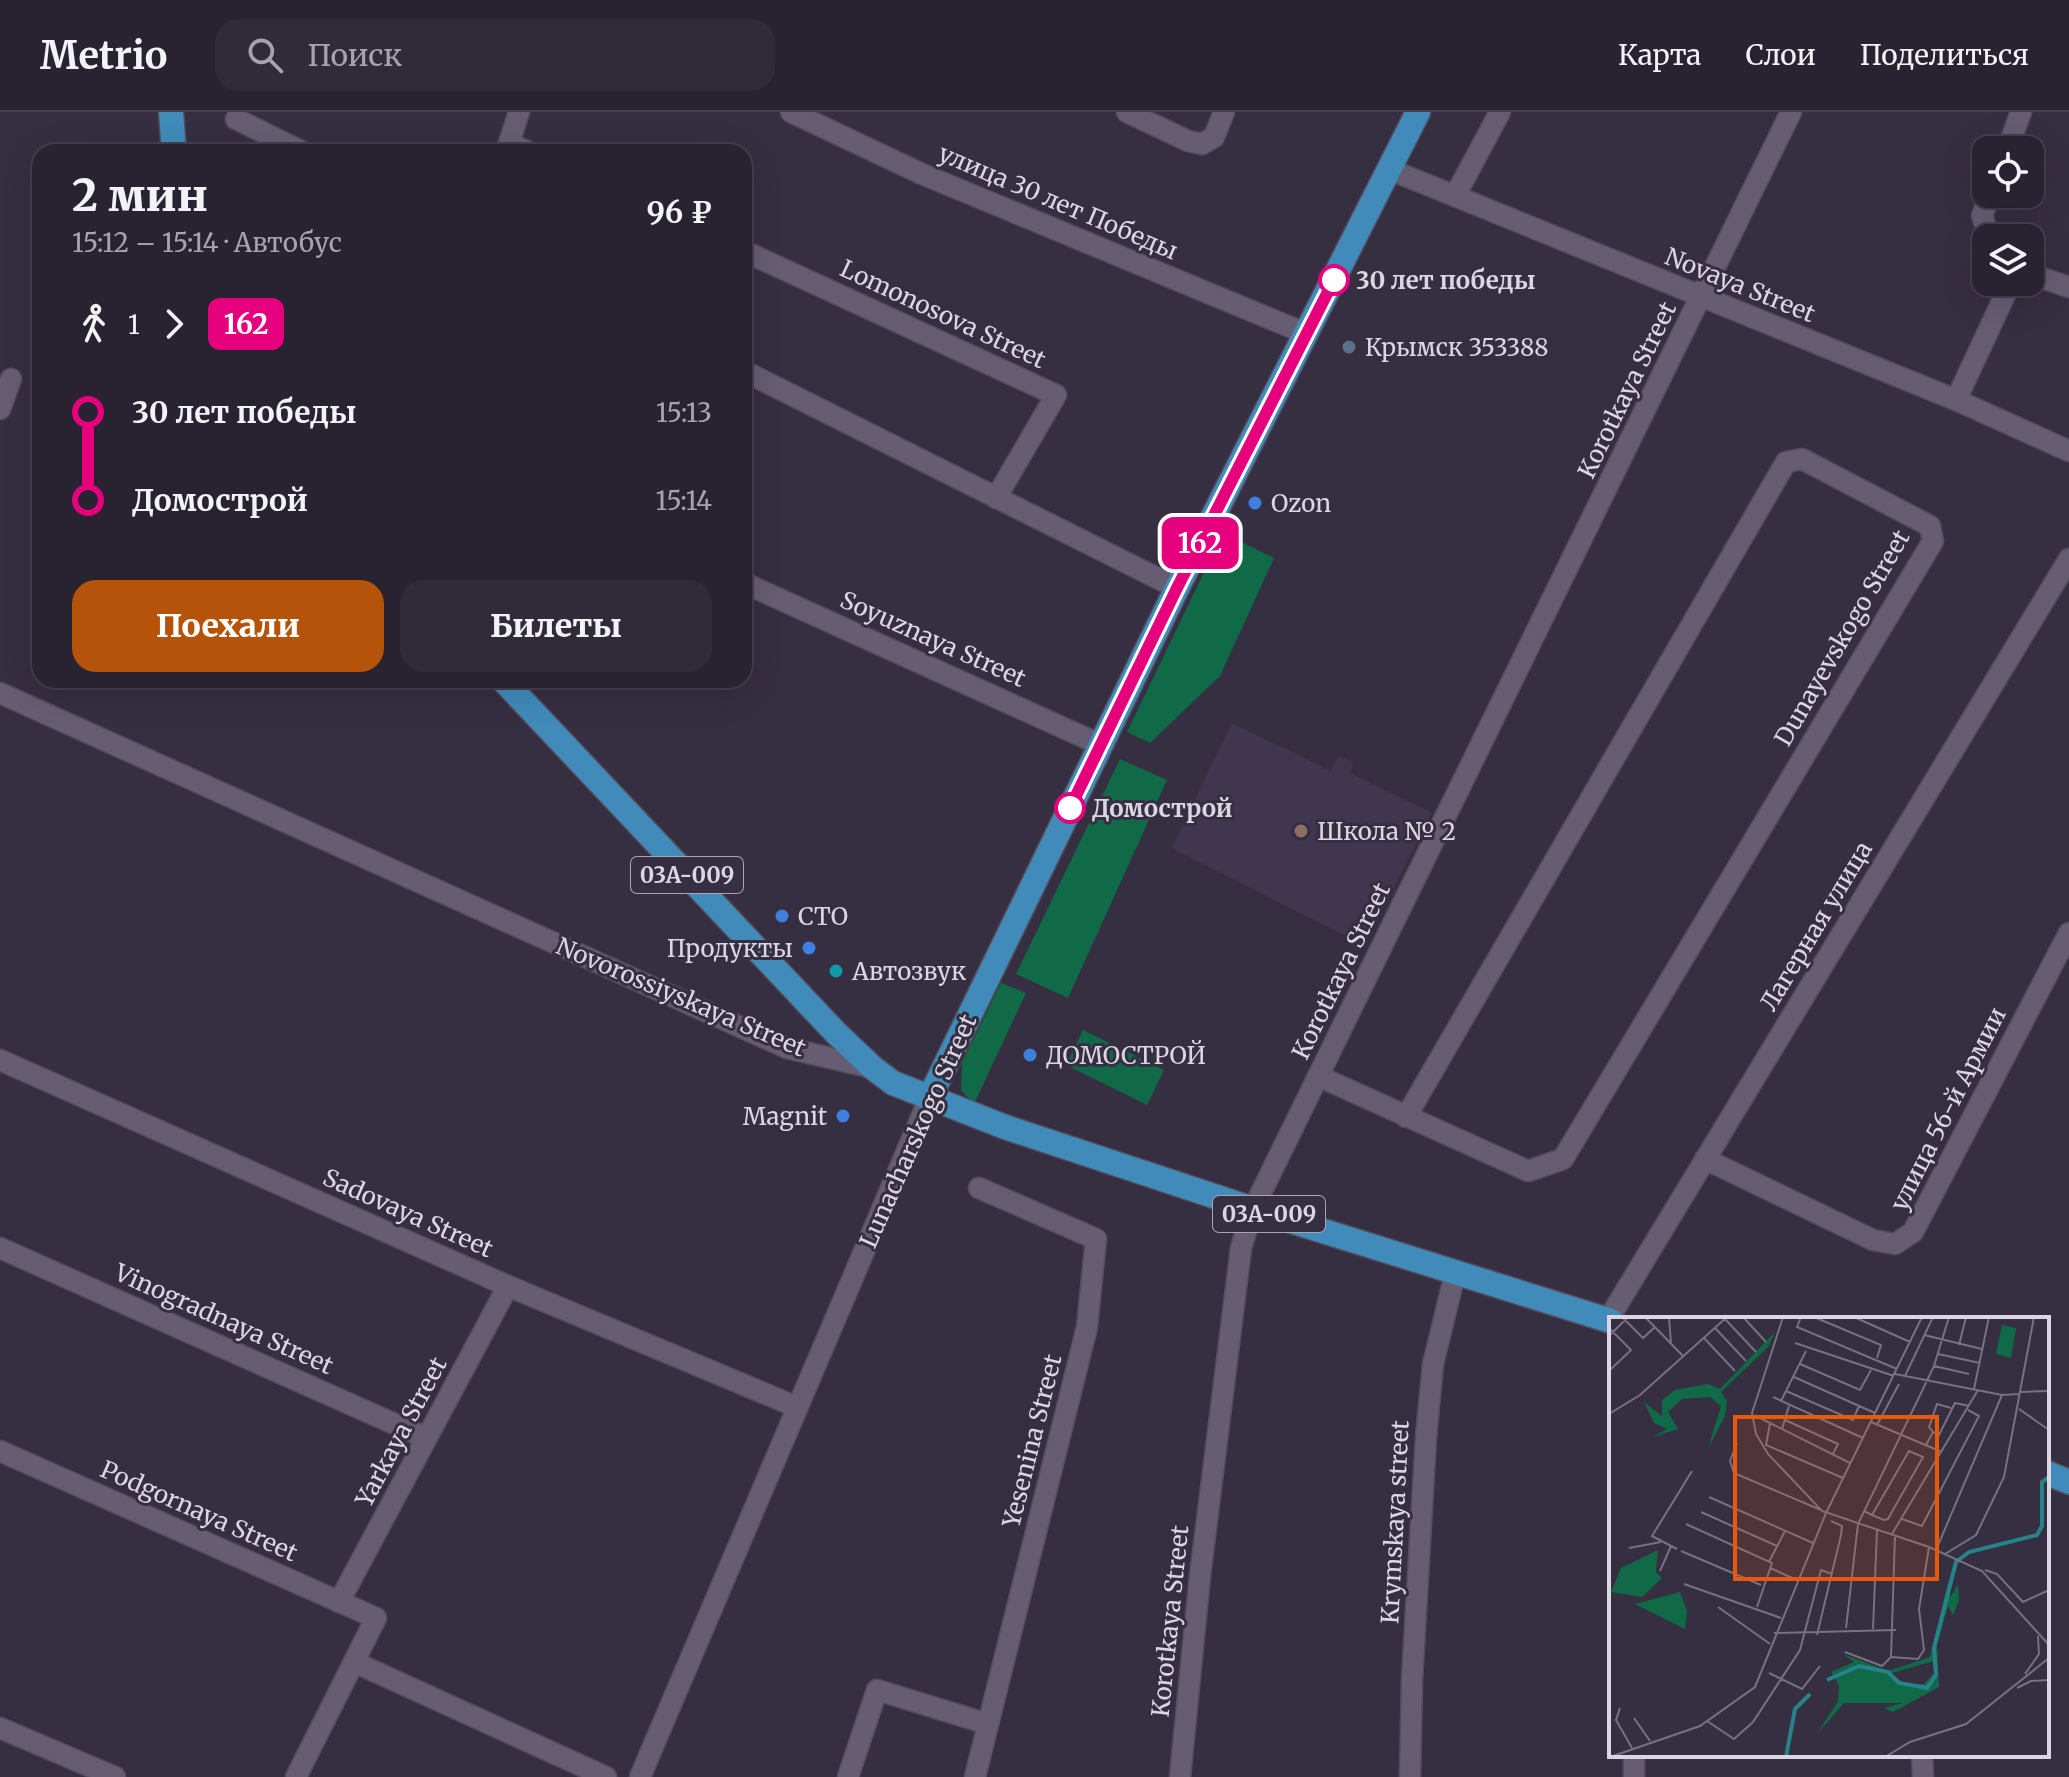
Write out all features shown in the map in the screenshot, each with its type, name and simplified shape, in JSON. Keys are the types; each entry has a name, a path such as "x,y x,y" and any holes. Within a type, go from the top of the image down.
{"main road":[{"path":"171,112 173,144"},
{"name":"Lunacharskogo Street","path":"929,1099 1177,588 1418,112"},
{"name":"03А-009","path":"511,688 836,1033 873,1068"},
{"name":"Novorossiyskaya Street","path":"873,1068 893,1083 1005,1127 1455,1274 1609,1321"}],"street":[{"path":"508,144 519,112"},
{"name":"улица 30 лет Победы","path":"791,112 922,174 1307,334"},
{"path":"1127,112 1188,141 1202,144 1214,137 1224,112"},
{"path":"1455,196 1500,112"},
{"name":"Korotkaya Street","path":"1180,1777 1202,1561 1241,1248 1253,1209 1791,112"},
{"path":"2012,136 2021,112"},
{"path":"236,119 287,144"},
{"name":"Novaya Street","path":"1391,170 1956,400 2069,451"},
{"name":"Lomonosova Street","path":"752,255 1056,395 996,498"},
{"path":"2044,279 2069,287"},
{"path":"1956,400 2004,296"},
{"path":"752,375 1177,588"},
{"path":"0,409 11,379"},
{"name":"Dunayevskogo Street","path":"1802,459 1930,526 1933,541 1563,1159 1528,1171 1406,1117 1786,462 1802,459"},
{"name":"Лагерная улица","path":"1612,1317 2069,559"},
{"name":"Soyuznaya Street","path":"752,587 1101,745"},
{"name":"Novorossiyskaya Street","path":"0,693 787,1048 873,1068"},
{"name":"улица 56-й Армии","path":"1705,1159 1873,1240 1895,1244 1913,1232 2069,933"},
{"name":"Sadovaya Street","path":"0,1060 508,1286 797,1407"},
{"path":"1318,1076 1406,1117"},
{"name":"Lunacharskogo Street","path":"640,1777 929,1099"},
{"name":"Yesenina Street","path":"975,1777 1087,1327 1096,1239 979,1188"},
{"name":"Vinogradnaya Street","path":"0,1248 426,1438"},
{"name":"Krymskaya street","path":"1410,1777 1412,1680 1426,1437 1433,1364 1455,1274"},
{"name":"Yarkaya Street","path":"339,1602 508,1286"},
{"name":"Podgornaya Street","path":"0,1451 376,1618 354,1662"},
{"path":"296,1777 354,1662 606,1777"},
{"path":"848,1777 877,1690 988,1724"},
{"path":"0,1728 115,1777"},
{"path":"1922,1757 1923,1777"}],"shaded area":[{"name":"Школа № 2","path":"1232,723 1331,771 1339,756 1354,763 1350,773 1432,813 1364,945 1171,848"}],"green space":[{"path":"1223,533 1274,558 1220,676 1150,743 1127,732"},
{"path":"1120,759 1167,780 1068,998 1016,974"},
{"path":"1001,983 1026,993 974,1104 961,1090 962,1063"},
{"path":"1083,1030 1164,1070 1147,1105 1066,1065"}],"bus line":[{"name":"162","path":"1070,808 1177,588 1334,280"}],"place":[{"name":"30 лет победы","path":"1334,280"},
{"name":"Крымск 353388","path":"1349,347"},
{"name":"Ozon","path":"1255,503"},
{"name":"Домострой","path":"1070,808"},
{"name":"Школа № 2","path":"1301,831"},
{"name":"СТО","path":"782,916"},
{"name":"Продукты","path":"809,948"},
{"name":"Автозвук","path":"836,971"},
{"name":"ДОМОСТРОЙ","path":"1030,1055"},
{"name":"Magnit","path":"843,1116"}]}
